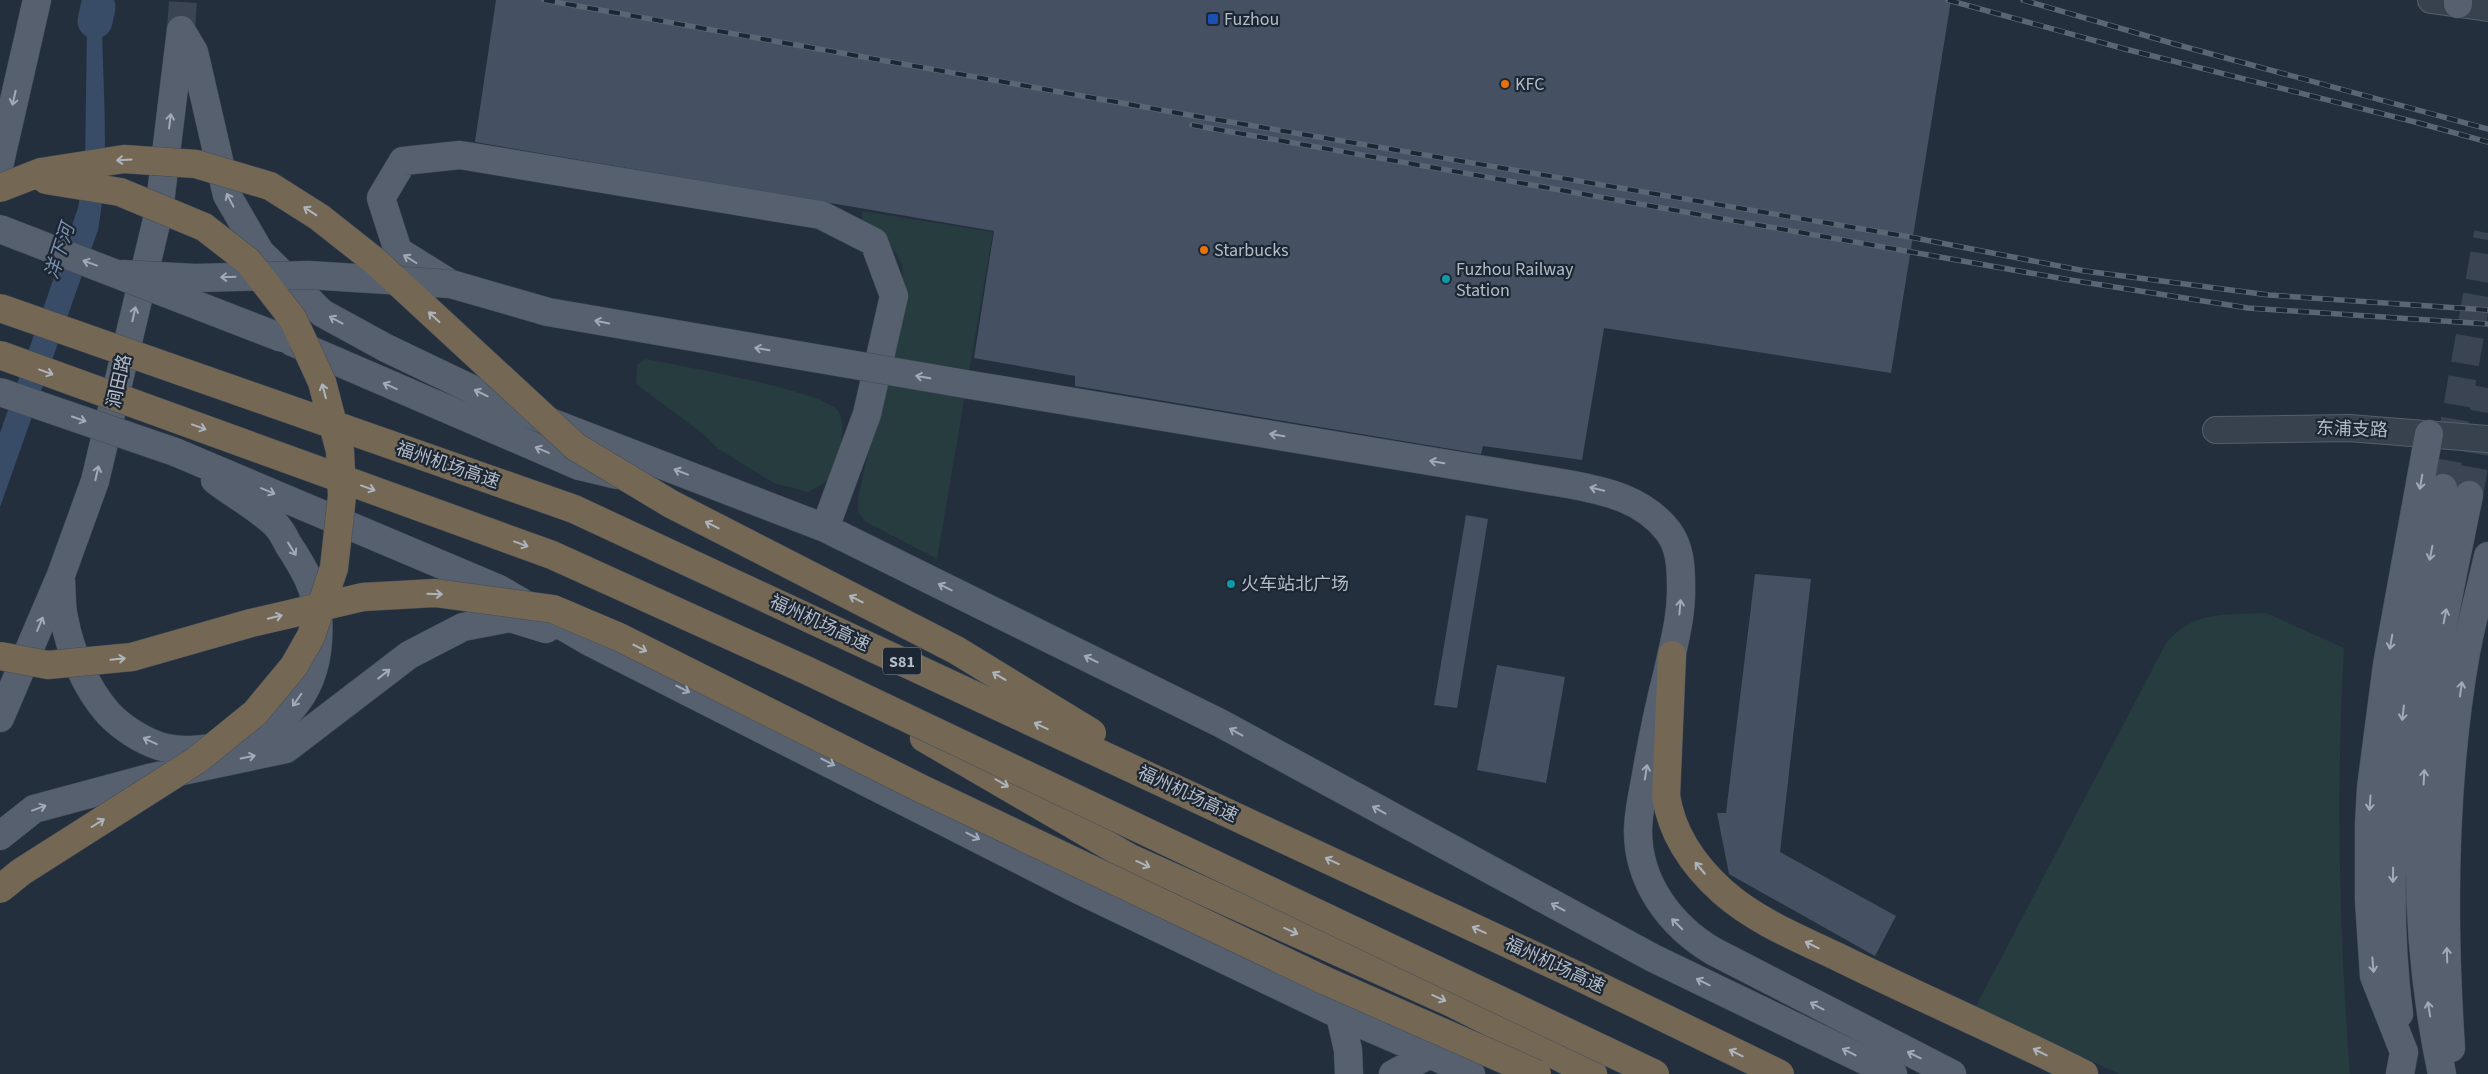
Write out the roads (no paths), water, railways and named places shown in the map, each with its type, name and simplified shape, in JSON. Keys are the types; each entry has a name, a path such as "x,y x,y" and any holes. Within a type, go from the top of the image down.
{"highway":[{"path":"0,188 41,172 124,159 196,164 270,186 318,217 376,262 576,447 671,504 956,650 1205,802"},
{"path":"0,178 58,180 120,192 204,227 248,261 293,319 322,382 340,451 342,496 334,568 310,636 294,666 256,713 197,760 21,872 0,889"},
{"name":"福州机场高速","path":"0,308 574,509 1582,978 1780,1074"},
{"path":"0,355 552,555 808,671 1655,1074"},
{"path":"0,656 48,665 132,657 251,623 363,597 436,593 553,610 619,637 922,789 1308,972 1537,1074"},
{"path":"1672,655 1666,796 1668,813 1681,843 1710,880 1730,897 1774,926 2084,1074"},
{"path":"808,671 1130,858 1452,1003 1593,1074"}],"main road":[{"path":"0,162 37,0"},
{"name":"涧田路","path":"0,718 61,574 95,481 159,211 182,30 194,52 226,195 260,252 322,313 386,348 501,403 824,528"},
{"path":"0,78 24,52"},
{"path":"451,284 398,251 381,198 403,161 460,156 821,215 874,242 894,296 867,414 837,500 824,528"},
{"path":"0,229 121,274 282,338 435,406 579,466 824,528 1220,723 1653,958 1893,1074"},
{"path":"121,274 195,278 308,275 451,284 525,306 618,325 1568,484 1623,496 1657,518 1669,532 1678,550 1681,594 1679,621 1653,732 1638,831 1643,861 1654,890 1672,918 1698,942 1952,1074"},
{"path":"0,392 175,452 499,589 588,641 1077,889 1340,1015 1471,1074"},
{"path":"2404,1067 2374,976 2369,900 2369,825 2371,788 2387,665 2429,434"},
{"path":"61,574 63,618 78,664 89,686 109,714 131,732 160,746 188,749 213,747 259,734 280,719 297,702 317,658 319,633 317,606 312,583 277,525 175,452"},
{"path":"2404,1067 2395,984 2393,941 2395,793 2409,675 2456,491 2427,734 2421,838 2420,895 2425,980 2442,1074"},
{"path":"2453,1074 2446,897 2450,778 2466,653 2488,556"},
{"path":"0,836 34,809 149,778 286,750 409,655 463,627 510,618 588,641"},
{"path":"1340,1015 1348,1050 1349,1074"},
{"path":"1393,1074 1430,1054"}],"street":[{"path":"2431,0 2458,2 2488,8"},
{"name":"东浦支路","path":"2216,430 2332,428 2488,439"}],"water":[{"path":"95,21 102,27 105,128 104,179 98,230 0,507 0,433 78,208 85,168 87,26"}],"waterway":[{"path":"95,21 98,7"}],"tunnel":[{"path":"181,30 183,0"},
{"path":"2443,488 2488,233"},
{"path":"2469,495 2488,388"}],"railway":[{"path":"544,0 1189,115 1910,237 2085,271 2269,295 2488,310"},
{"path":"1948,0 2125,49 2488,142"},
{"path":"2023,0 2178,45 2488,129"},
{"path":"1192,125 2070,280 2248,308 2488,324"}],"place":[{"name":"Fuzhou","path":"1213,19"},
{"name":"KFC","path":"1505,84"},
{"name":"Starbucks","path":"1204,250"},
{"name":"Fuzhou Railway Station","path":"1446,279"},
{"name":"火车站北广场","path":"1231,584"}],"water label":[{"name":"洋下河","path":"59,251"}]}
